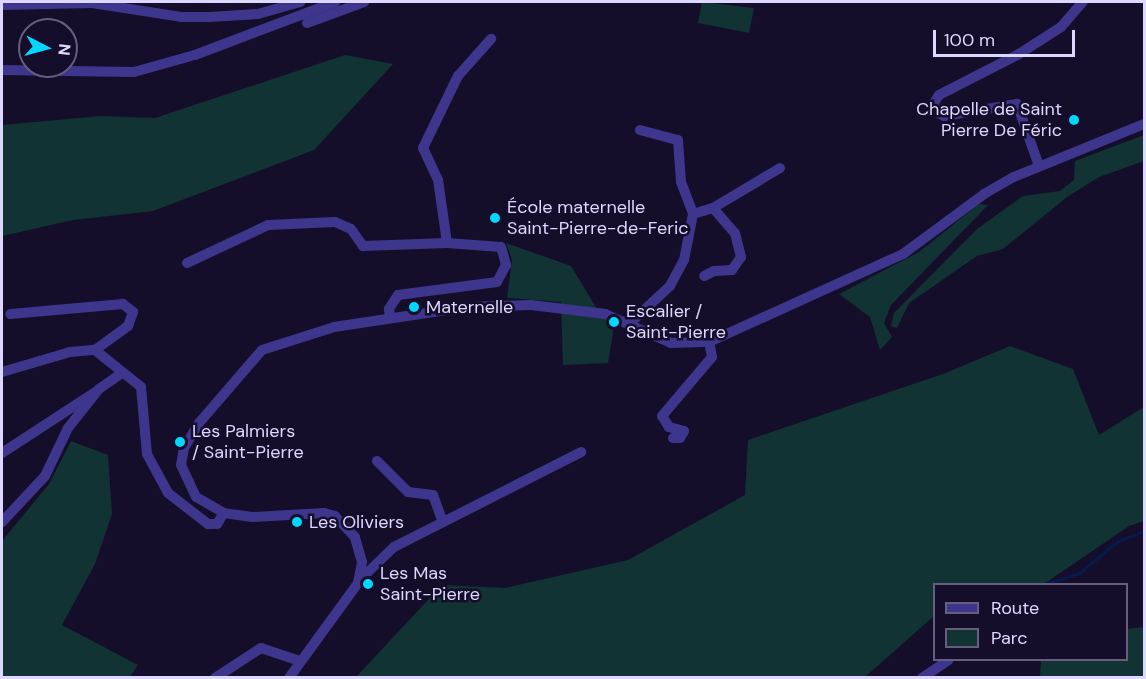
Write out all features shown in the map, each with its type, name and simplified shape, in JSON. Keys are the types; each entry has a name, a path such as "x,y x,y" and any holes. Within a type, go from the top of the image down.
{"street":[{"path":"2,5 92,3 181,17 209,17 258,14 300,2"},
{"path":"2,70 134,72 195,55 335,2"},
{"path":"307,23 364,2"},
{"path":"1039,166 1017,104 945,116 936,112 934,103 939,95 1019,54 1060,27 1083,2"},
{"path":"447,243 438,180 423,148 459,76 491,39"},
{"path":"361,573 356,537 335,516 224,513 196,497 182,472 182,457 199,423 250,361 262,350 294,336 390,318 466,307 531,305 605,314 672,343 709,342 903,254 984,194 1039,166 1144,124"},
{"path":"629,324 670,286 684,260 693,214 681,182 678,140 640,130"},
{"path":"693,214 713,208 780,168"},
{"path":"704,276 714,271 732,270 741,257 735,233 713,208"},
{"path":"187,262 268,225 335,222 351,229 363,246 447,243 501,247 506,258 504,273 497,282 398,295 389,309 390,318"},
{"path":"2,372 61,355 95,350 128,326 134,312 129,305 101,304 10,314"},
{"path":"673,438 680,438 684,431 669,427 662,416 712,357 709,342"},
{"path":"95,350 141,387 147,454 168,493 208,524 217,524 224,513"},
{"path":"2,453 123,372"},
{"path":"2,522 45,476 68,428 99,389"},
{"path":"289,678 361,573 393,547 581,452"},
{"path":"377,461 408,492 433,495 442,522"},
{"path":"215,678 261,648 300,661"},
{"path":"922,678 948,661"}],"green space":[{"path":"702,2 754,8 749,33 698,23"},
{"path":"345,55 393,64 314,150 153,211 73,220 2,236 2,125 100,116 155,118"},
{"path":"1144,135 1144,161 1099,177 1067,197 1003,249 977,256 909,303 897,328 891,326 894,313 977,229 1023,196 1060,191 1074,180 1075,161"},
{"path":"979,204 988,205 891,305 884,323 892,337 880,350 870,317 839,294 919,252"},
{"path":"506,243 571,266 601,316 615,321 608,363 563,365 561,302 507,298 512,260"},
{"path":"1010,346 1073,369 1099,435 1144,407 1144,521 1129,526 1045,583 933,583 933,617 865,677 356,677 442,585 505,588 628,560 745,495 748,440 943,374"},
{"path":"71,441 108,455 112,514 95,564 62,625 138,665 130,677 2,677 2,541 49,484"},
{"path":"1144,627 1144,677 1040,677 1041,661 1128,661 1128,629"}],"waterway":[{"path":"1047,583 1079,573 1118,541 1144,531"}],"place":[{"name":"Chapelle de Saint Pierre De Féric","path":"1074,120"},
{"name":"École maternelle Saint-Pierre-de-Feric","path":"495,218"},
{"name":"Maternelle","path":"414,307"},
{"name":"Escalier / Saint-Pierre","path":"614,322"},
{"name":"Les Palmiers / Saint-Pierre","path":"180,442"},
{"name":"Les Oliviers","path":"297,522"},
{"name":"Les Mas Saint-Pierre","path":"368,584"}]}
